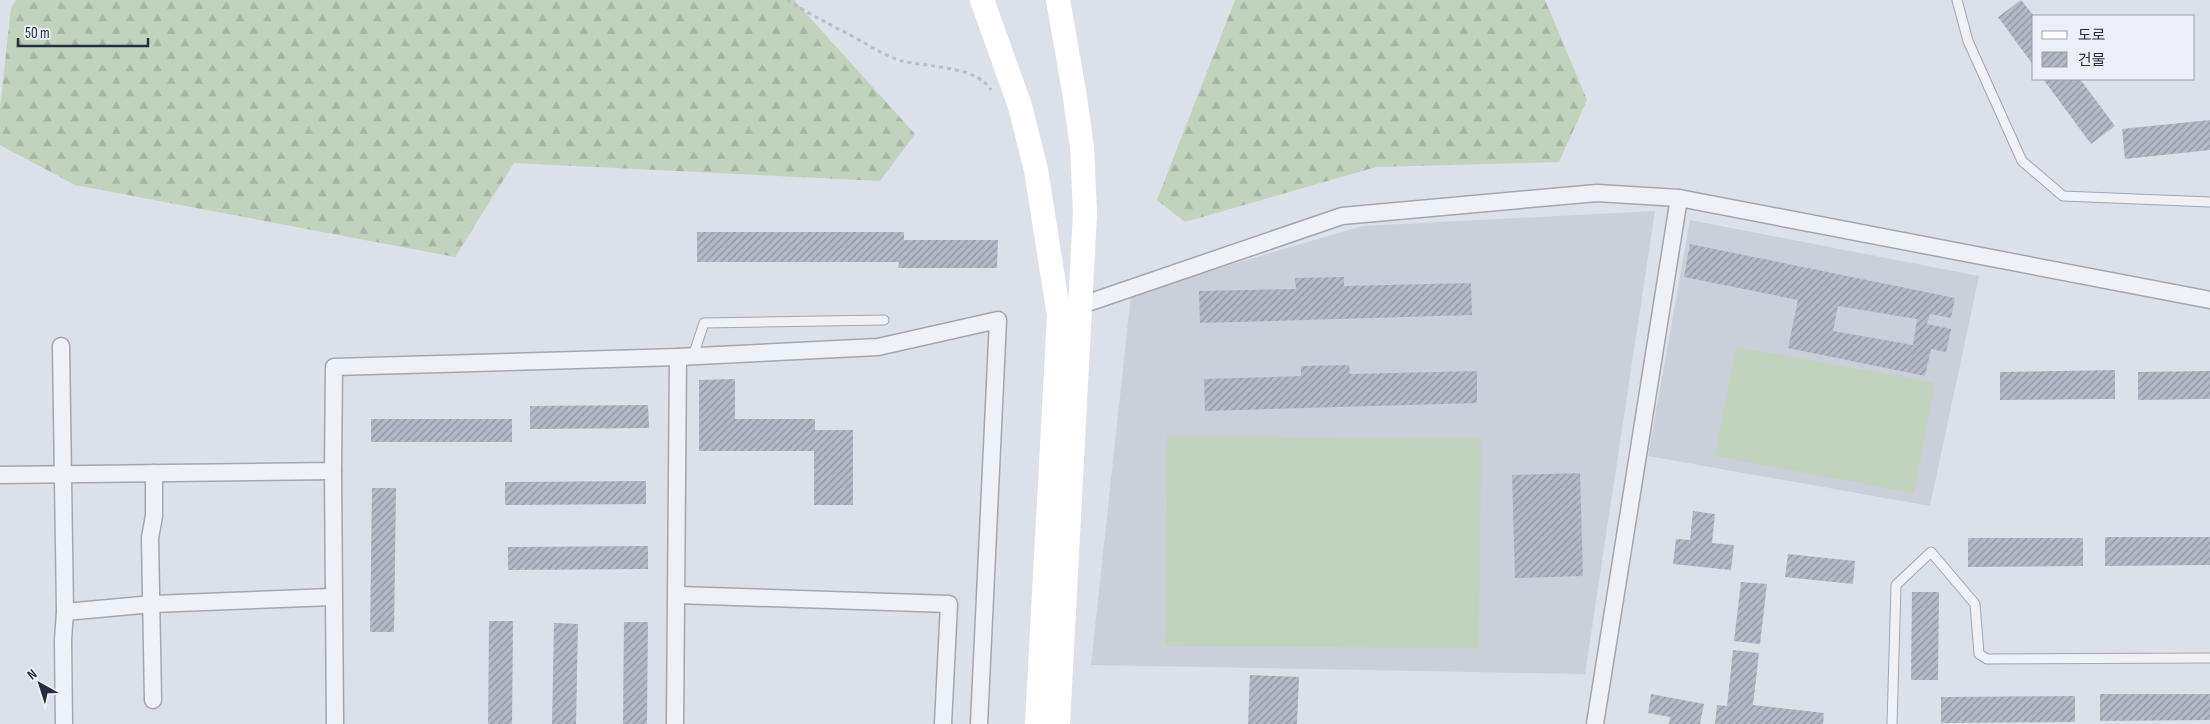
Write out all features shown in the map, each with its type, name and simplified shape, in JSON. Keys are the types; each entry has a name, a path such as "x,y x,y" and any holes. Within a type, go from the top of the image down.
{"street":[{"path":"982,0 1020,106 1036,170 1059,316 1047,722"},
{"path":"1047,722 1080,304 1085,213 1082,147 1058,0"},
{"path":"1059,316 1080,304 1342,216 1597,193 1679,198 2210,300"},
{"path":"1595,724 1679,198"},
{"path":"335,724 332,597 334,366 685,357 878,346 998,320 980,724"},
{"path":"62,346 64,474 62,521 65,612 63,640 64,724"},
{"path":"675,724 677,595 685,357"},
{"path":"0,475 332,471"},
{"path":"153,700 153,604 150,538 154,516 154,473"},
{"path":"677,595 949,604 943,724"},
{"path":"65,612 153,604 332,597"}],"lane":[{"path":"1958,0 1968,41 2022,161 2064,196 2210,202"},
{"path":"685,357 704,323 884,320"},
{"path":"1892,724 1896,585 1931,552 1975,604 1979,654 1987,659 2210,658"}],"path":[{"path":"787,0 814,18 854,36 879,52 903,61 944,67 964,73 987,84 996,97"}],"shaded area":[{"path":"1655,211 1585,674 1091,665 1131,294 1362,226"},
{"path":"1690,220 1979,276 1930,506 1648,456"}],"green space":[{"path":"16,0 794,0 915,134 880,181 514,163 455,257 75,185 0,145 0,108 11,8"},
{"path":"1235,0 1545,0 1587,100 1559,162 1376,167 1185,222 1157,200"},
{"path":"1736,347 1935,383 1914,493 1715,456"},
{"path":"1167,436 1481,438 1479,648 1165,646"}],"building":[{"path":"2021,0 2033,15 2032,63 1998,17"},
{"path":"2044,80 2081,80 2115,126 2091,144"},
{"path":"2210,120 2210,150 2125,159 2122,129"},
{"path":"697,232 904,232 904,240 998,240 997,268 898,268 899,262 697,262"},
{"path":"1690,244 1955,298 1951,318 1930,314 1927,324 1951,329 1946,352 1931,349 1925,376 1788,348 1798,300 1684,277","holes":["1838,306 1917,319 1913,345 1833,331"]},
{"path":"1344,277 1344,286 1471,283 1472,315 1200,323 1199,291 1296,289 1295,278"},
{"path":"1349,365 1350,374 1477,371 1477,403 1205,411 1204,379 1301,376 1301,366"},
{"path":"2115,370 2115,399 2000,400 2000,372"},
{"path":"2210,371 2210,399 2138,400 2138,372"},
{"path":"735,379 735,419 815,419 815,430 853,430 853,505 814,505 814,451 699,451 699,380"},
{"path":"648,405 649,428 530,429 530,406"},
{"path":"371,419 512,419 512,442 371,442"},
{"path":"1580,473 1583,576 1515,578 1512,475"},
{"path":"646,481 646,504 505,505 505,482"},
{"path":"372,488 396,488 394,632 370,632"},
{"path":"1693,511 1715,514 1712,543 1734,545 1731,570 1673,564 1676,539 1690,540"},
{"path":"2105,537 2210,537 2210,565 2105,566"},
{"path":"1968,538 2083,538 2083,566 1968,567"},
{"path":"648,546 648,569 508,570 508,547"},
{"path":"1788,554 1855,561 1853,584 1785,577"},
{"path":"1741,582 1767,584 1760,644 1734,641"},
{"path":"1912,592 1939,592 1938,680 1911,680"},
{"path":"489,621 513,621 512,724 488,724"},
{"path":"624,622 648,622 647,724 623,724"},
{"path":"554,623 578,624 576,724 552,724"},
{"path":"1733,650 1759,653 1753,705 1824,713 1823,724 1715,724 1717,705 1727,706"},
{"path":"1250,675 1299,677 1297,724 1248,724"},
{"path":"1651,694 1704,704 1700,724 1669,724 1670,717 1648,713"},
{"path":"2100,694 2210,694 2210,720 2100,721"},
{"path":"2075,696 2075,722 1941,723 1941,697"}]}
